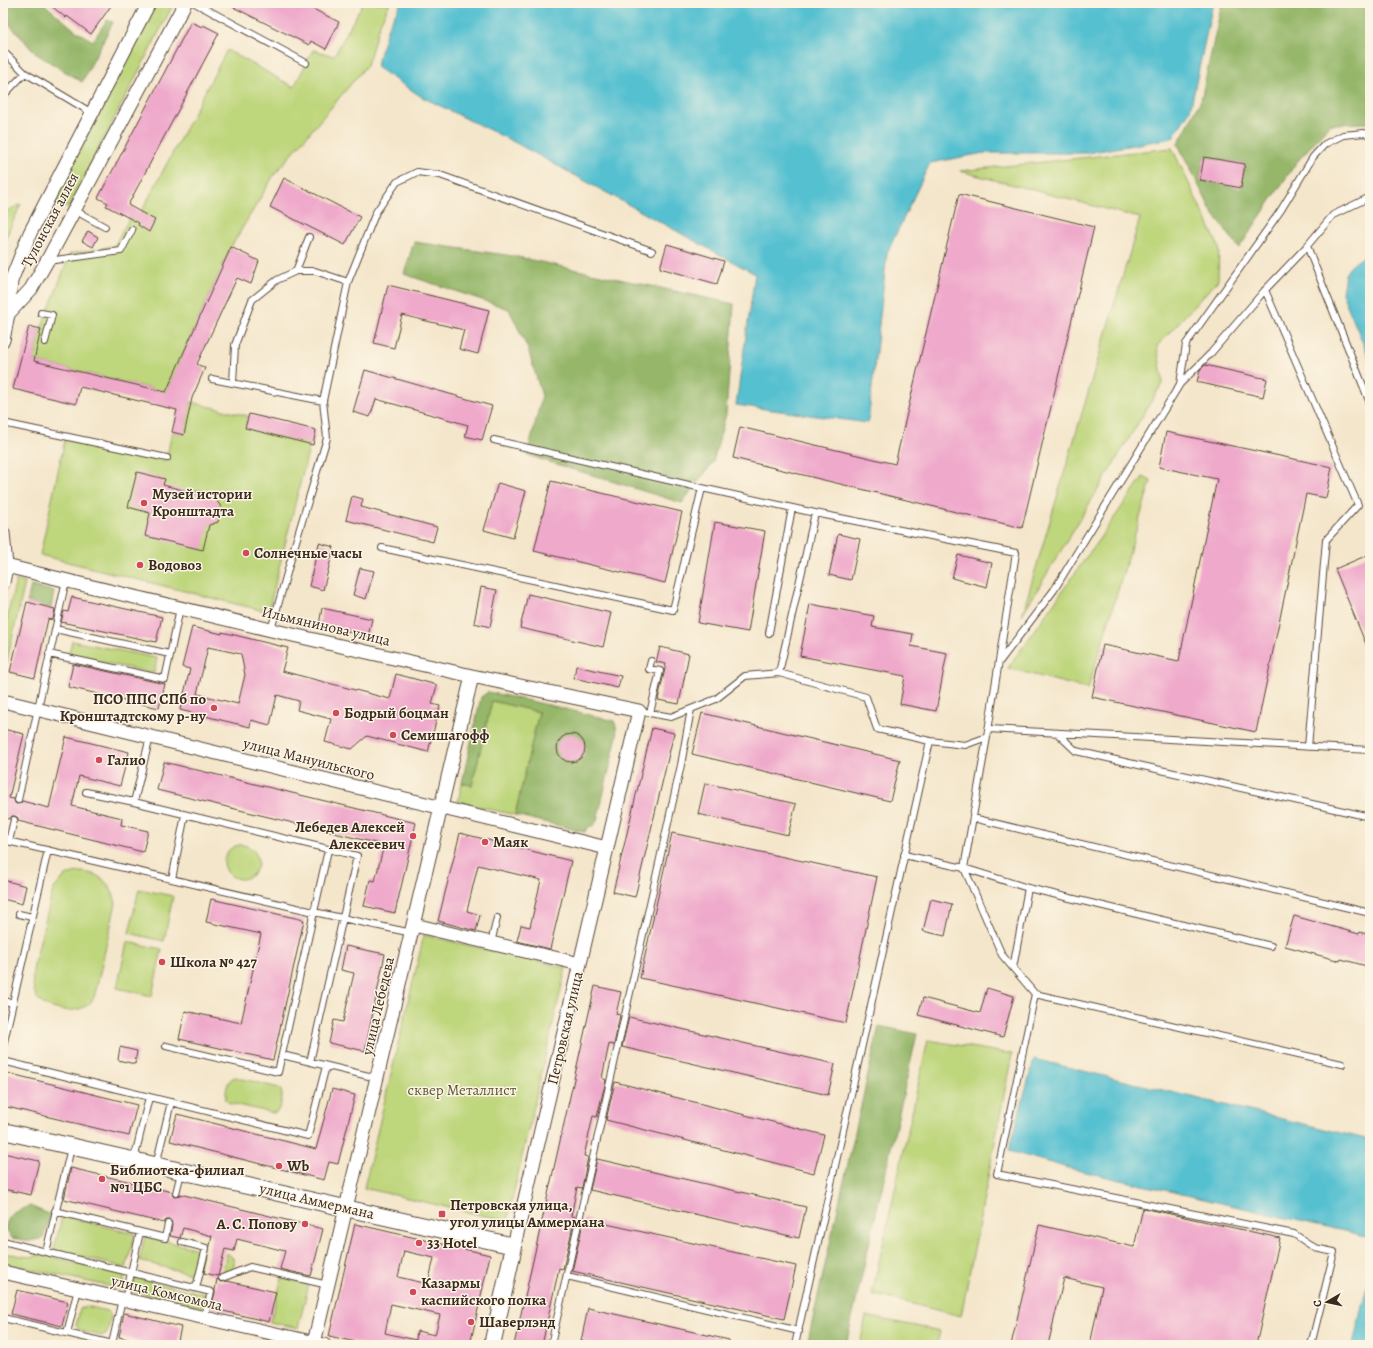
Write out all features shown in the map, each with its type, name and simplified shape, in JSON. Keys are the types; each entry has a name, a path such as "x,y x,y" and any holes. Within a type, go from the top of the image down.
{"street":[{"name":"Тулонская аллея","path":"6,309 11,281 30,233 149,3"},
{"name":"Тулонская аллея","path":"6,309 31,289 185,3"},
{"path":"3,340 6,309"},
{"path":"3,533 6,566 3,583"},
{"name":"Ильмянинова улица","path":"6,566 271,630 472,676 645,712"},
{"name":"улица Лебедева","path":"319,1344 328,1285 472,676"},
{"name":"улица Мануильского","path":"3,701 607,848"},
{"name":"Петровская улица","path":"492,1345 607,848 645,712"},
{"path":"413,929 491,943 580,964"},
{"name":"улица Аммермана","path":"3,1131 514,1246"},
{"name":"улица Комсомола","path":"3,1272 319,1344"}],"lane":[{"path":"195,3 306,63"},
{"path":"3,51 25,73 81,105 92,113"},
{"path":"3,96 25,73"},
{"path":"1180,384 1186,344 1281,210 1313,157 1326,144 1343,135 1364,133 1370,135"},
{"path":"271,630 327,438 323,401 348,282 376,212 397,182 417,172 440,175 652,251"},
{"path":"1000,660 1054,590 1180,384 1211,353 1265,290 1334,215 1370,198"},
{"path":"74,210 105,227"},
{"path":"46,261 121,251 132,230"},
{"path":"296,271 308,237"},
{"path":"1307,246 1370,403"},
{"path":"232,383 235,345 252,300 277,280 296,271 315,271 348,282"},
{"path":"1265,290 1358,505 1326,540 1308,747"},
{"path":"41,313 52,315 45,342"},
{"path":"212,379 323,401"},
{"path":"3,423 167,458"},
{"path":"494,440 815,513 1016,553 989,729 964,868 1002,955 1036,994 1342,1064"},
{"path":"382,548 673,610 702,488"},
{"path":"769,633 792,508"},
{"path":"779,673 815,513"},
{"path":"18,800 66,580"},
{"path":"49,654 165,679 180,608"},
{"path":"55,628 170,654"},
{"path":"651,661 649,669 660,671 645,712 672,717 716,699 745,676 779,673 866,697 877,730 930,741 965,745 987,737"},
{"path":"551,1345 681,766 691,709"},
{"path":"989,729 1370,750"},
{"path":"1057,733 1076,751 1370,817"},
{"path":"134,802 150,737"},
{"path":"795,1345 930,741"},
{"path":"86,792 134,802 357,856 310,1062"},
{"path":"172,879 185,815"},
{"path":"973,818 1370,913"},
{"path":"14,820 6,841 314,912 413,929"},
{"path":"3,1046 48,850"},
{"path":"166,1046 278,1072 328,850"},
{"path":"904,855 964,868 1028,888 1271,946"},
{"path":"1013,968 1028,888"},
{"path":"19,914 32,917"},
{"path":"491,943 497,918"},
{"path":"1036,994 997,1174 1294,1234 1316,1248 1334,1252 1310,1345"},
{"path":"3,1001 13,1003"},
{"path":"282,1055 377,1078"},
{"path":"3,1061 308,1136 326,1066"},
{"path":"134,1160 149,1097"},
{"path":"156,1165 171,1102"},
{"path":"46,1252 71,1146"},
{"path":"176,1193 181,1171"},
{"path":"55,1211 165,1238 168,1224"},
{"path":"3,1318 114,1344 140,1232"},
{"path":"3,1241 211,1292 204,1318"},
{"path":"182,1242 206,1248 196,1288"},
{"path":"222,1278 250,1267 328,1285"},
{"path":"567,1276 798,1331"},
{"path":"67,1333 78,1289"}],"green space":[{"path":"3,3 43,3 76,31 93,41 107,20 113,22 82,82 35,53 3,17"},
{"path":"156,3 174,3 68,208 53,200"},
{"path":"363,3 390,3 380,23 367,65 274,175 231,247 166,392 34,361 41,329 70,254 114,246 130,217 137,220 227,50 294,87 313,50 334,56"},
{"path":"1222,3 1370,3 1370,123 1330,124 1296,163 1239,248 1212,212 1178,144 1201,100","holes":["1204,157 1245,164 1241,187 1200,180"]},
{"path":"1172,148 1219,247 1218,280 1157,346 1163,382 1022,615 1140,218 960,171"},
{"path":"21,204 3,244 3,213"},
{"path":"414,242 513,256 734,304 726,414 713,462 682,503 527,455 542,396 528,349 509,309 404,274"},
{"path":"191,402 248,416 245,427 310,444 268,612 40,555 65,439 166,461 172,432 184,434"},
{"path":"1143,477 1151,481 1088,689 1008,668"},
{"path":"16,580 25,583 5,669 3,669 3,635"},
{"path":"31,586 54,591 51,608 27,602"},
{"path":"72,641 157,658 154,673 68,656"},
{"path":"488,692 614,721 617,736 597,821 593,826 587,827 585,832 515,815 539,712 492,701 472,785 462,783 481,697"},
{"path":"492,701 539,712 515,815 458,802 462,783 472,785"},
{"path":"238,845 244,845 253,850 257,856 257,868 253,874 244,879 238,879 229,874 224,865 224,859 229,850"},
{"path":"78,872 93,874 108,884 116,903 93,999 90,1003 76,1010 60,1010 45,1005 36,996 33,984 33,969 53,890 63,878"},
{"path":"139,889 173,896 164,941 129,933"},
{"name":"сквер Металлист","path":"424,935 566,968 507,1221 364,1188"},
{"path":"127,942 162,949 152,996 117,988"},
{"path":"879,1026 917,1034 846,1345 807,1345"},
{"path":"928,1040 1012,1054 961,1316 872,1294"},
{"path":"235,1077 279,1088 282,1096 277,1112 273,1113 229,1103 226,1100 226,1090 230,1080"},
{"path":"30,1206 51,1215 43,1238 30,1241 12,1238 5,1229 8,1219 13,1213"},
{"path":"62,1216 135,1234 126,1268 54,1250"},
{"path":"145,1236 202,1250 196,1275 139,1261"},
{"path":"3,1253 29,1257 43,1255 125,1275 122,1289 3,1263"},
{"path":"227,1253 233,1259 234,1265 230,1270 222,1273"},
{"path":"135,1278 205,1294 202,1307 132,1291"},
{"path":"282,1278 309,1284 298,1328 270,1322"},
{"path":"86,1306 107,1311 111,1316 107,1333 101,1336 81,1331 76,1326 80,1309"},
{"path":"866,1316 940,1331 937,1345 860,1345"}],"water":[{"path":"401,3 1213,3 1190,111 1172,138 1087,153 984,153 930,163 887,253 868,423 736,405 755,274 514,142 422,97 376,67 388,27"},
{"path":"1370,253 1370,360 1342,293 1345,274 1357,261"},
{"path":"1034,1059 1370,1140 1370,1237 1068,1168 1009,1151"},
{"path":"1370,1272 1370,1345 1353,1345"}],"building":[{"path":"48,3 113,3 91,34 67,16 66,18"},
{"path":"225,3 301,3 339,22 326,49 311,41 309,45"},
{"path":"191,22 202,27 203,25 219,33 128,205 155,220 149,232 138,225 139,223 106,206 108,203 98,198"},
{"path":"1204,157 1245,164 1241,188 1200,180"},
{"path":"284,178 360,217 345,245 270,207"},
{"path":"959,194 1094,227 1022,528 733,458 740,427 895,464"},
{"path":"88,231 98,237 93,247 82,241"},
{"path":"667,244 724,261 717,284 660,268"},
{"path":"231,247 259,261 251,284 237,278 197,364 205,368 192,398 184,435 172,432 177,410 80,387 76,404 13,389 29,326 41,329 34,361 166,392"},
{"path":"388,285 489,310 478,354 459,349 464,330 402,315 394,348 374,343"},
{"path":"1205,365 1267,379 1263,397 1197,382 1200,370"},
{"path":"365,370 492,406 482,440 465,436 468,425 376,399 370,417 353,412"},
{"path":"249,414 316,430 313,445 245,428"},
{"path":"1166,432 1332,467 1326,498 1306,494 1256,732 1092,697 1103,645 1179,661 1217,479 1159,467"},
{"path":"137,472 165,479 163,485 191,492 200,491 213,495 221,507 218,522 209,525 203,550 145,536 150,513 128,507"},
{"path":"551,481 682,512 665,583 534,551"},
{"path":"498,483 526,491 513,538 484,530"},
{"path":"352,496 363,499 361,507 437,527 433,542 346,520"},
{"path":"715,522 765,531 748,632 698,623"},
{"path":"838,534 860,539 851,580 829,575"},
{"path":"319,543 334,547 323,590 309,586"},
{"path":"1370,554 1370,654 1335,569"},
{"path":"958,555 992,563 987,587 952,578"},
{"path":"360,568 374,571 366,599 353,595"},
{"path":"481,587 497,590 490,627 474,623"},
{"path":"528,594 611,613 603,647 520,628"},
{"path":"72,597 162,617 156,642 61,622 64,611 68,612"},
{"path":"27,602 55,609 53,620 48,619 35,678 10,672"},
{"path":"810,604 874,616 872,627 913,634 911,646 947,653 936,711 900,704 905,676 800,656"},
{"path":"322,608 372,619 368,636 319,625"},
{"path":"192,627 222,634 222,632 288,648 282,671 390,699 396,674 437,685 432,704 440,706 428,752 367,736 352,749 325,742 331,719 297,710 299,701 277,695 270,725 251,720 250,727 180,710 190,669 182,667","holes":["208,647 241,654 245,675 238,704 197,694"]},
{"path":"660,647 689,654 679,704 658,700 666,664 656,662"},
{"path":"73,664 165,684 159,708 68,687"},
{"path":"576,666 621,676 618,688 574,678"},
{"path":"702,713 900,760 890,801 692,754"},
{"path":"652,728 674,733 635,897 613,892"},
{"path":"3,729 24,734 9,798 14,799 15,803 17,804 21,803 22,801 49,808 66,737 129,752 120,786 79,776 72,806 122,818 121,825 148,831 143,852 18,821 18,818 15,816 12,816 10,819 3,818"},
{"path":"571,734 581,738 585,748 581,758 571,762 561,758 557,748 561,738"},
{"path":"164,762 416,823 395,913 364,906 370,880 375,881 384,845 157,790"},
{"path":"705,783 796,804 788,835 698,814"},
{"path":"460,833 571,861 550,949 517,941 521,925 530,927 541,880 478,865 467,911 480,915 476,931 438,921"},
{"path":"672,833 877,877 846,1023 640,978"},
{"path":"3,880 26,886 22,904 3,899"},
{"path":"211,899 304,920 273,1060 179,1039 185,1011 241,1023 261,934 206,922"},
{"path":"931,899 952,904 945,936 923,931"},
{"path":"1294,916 1359,934 1360,932 1370,935 1370,967 1341,959 1340,961 1285,946"},
{"path":"346,946 385,954 365,1051 329,1043 334,1020 343,1022 354,973 341,970"},
{"path":"595,986 621,992 616,1014 620,1015 614,1045 609,1044 602,1078 606,1080 597,1117 593,1116 584,1156 588,1157 582,1188 577,1187 571,1216 575,1217 563,1269 559,1268 542,1345 514,1345"},
{"path":"987,988 1014,996 1003,1037 918,1015 923,998 980,1013"},
{"path":"629,1017 835,1064 828,1095 622,1047"},
{"path":"120,1047 137,1051 135,1064 118,1060"},
{"path":"3,1072 137,1105 129,1136 3,1106"},
{"path":"615,1082 824,1135 814,1173 606,1120"},
{"path":"332,1089 355,1095 338,1164 329,1162 324,1180 170,1141 177,1114 316,1149"},
{"path":"3,1153 39,1161 31,1195 3,1189"},
{"path":"597,1159 806,1207 799,1238 590,1190"},
{"path":"71,1168 172,1192 173,1196 175,1197 179,1196 180,1194 323,1229 311,1276 280,1269 285,1251 237,1239 234,1251 225,1249 218,1276 204,1273 212,1236 183,1228 180,1238 170,1236 172,1225 171,1221 169,1220 166,1220 164,1223 64,1199"},
{"path":"1143,1208 1280,1238 1256,1345 1090,1345 1102,1287 1064,1278 1048,1345 1011,1345 1039,1225 1134,1247"},
{"path":"584,1219 796,1266 784,1319 572,1271"},
{"path":"355,1224 490,1255 470,1345 369,1345 329,1336","holes":["404,1251 434,1258 428,1284 398,1277","391,1304 440,1315 435,1335 417,1331 416,1340 385,1333"]},
{"path":"217,1279 221,1282 227,1281 276,1292 269,1322 211,1308"},
{"path":"17,1290 68,1302 62,1326 11,1314"},
{"path":"588,1308 729,1340 729,1345 597,1345 581,1341"},
{"path":"124,1313 181,1327 177,1345 151,1345 119,1337"}],"place":[{"name":"Музей истории Кронштадта","path":"144,503"},
{"name":"Солнечные часы","path":"246,553"},
{"name":"Водовоз","path":"140,565"},
{"name":"ПСО ППС СПб по Кронштадтскому р-ну","path":"214,708"},
{"name":"Бодрый боцман","path":"336,713"},
{"name":"Семишагофф","path":"393,735"},
{"name":"Галио","path":"99,760"},
{"name":"Лебедев Алексей Алексеевич","path":"413,836"},
{"name":"Маяк","path":"485,842"},
{"name":"Школа № 427","path":"162,962"},
{"name":"Wb","path":"279,1166"},
{"name":"Библиотека-филиал №1 ЦБС","path":"102,1179"},
{"name":"Петровская улица, угол улицы Аммермана","path":"442,1214"},
{"name":"А. С. Попову","path":"305,1224"},
{"name":"33 Hotel","path":"419,1243"},
{"name":"Казармы каспийского полка","path":"413,1292"},
{"name":"Шаверлэнд","path":"471,1322"}]}
